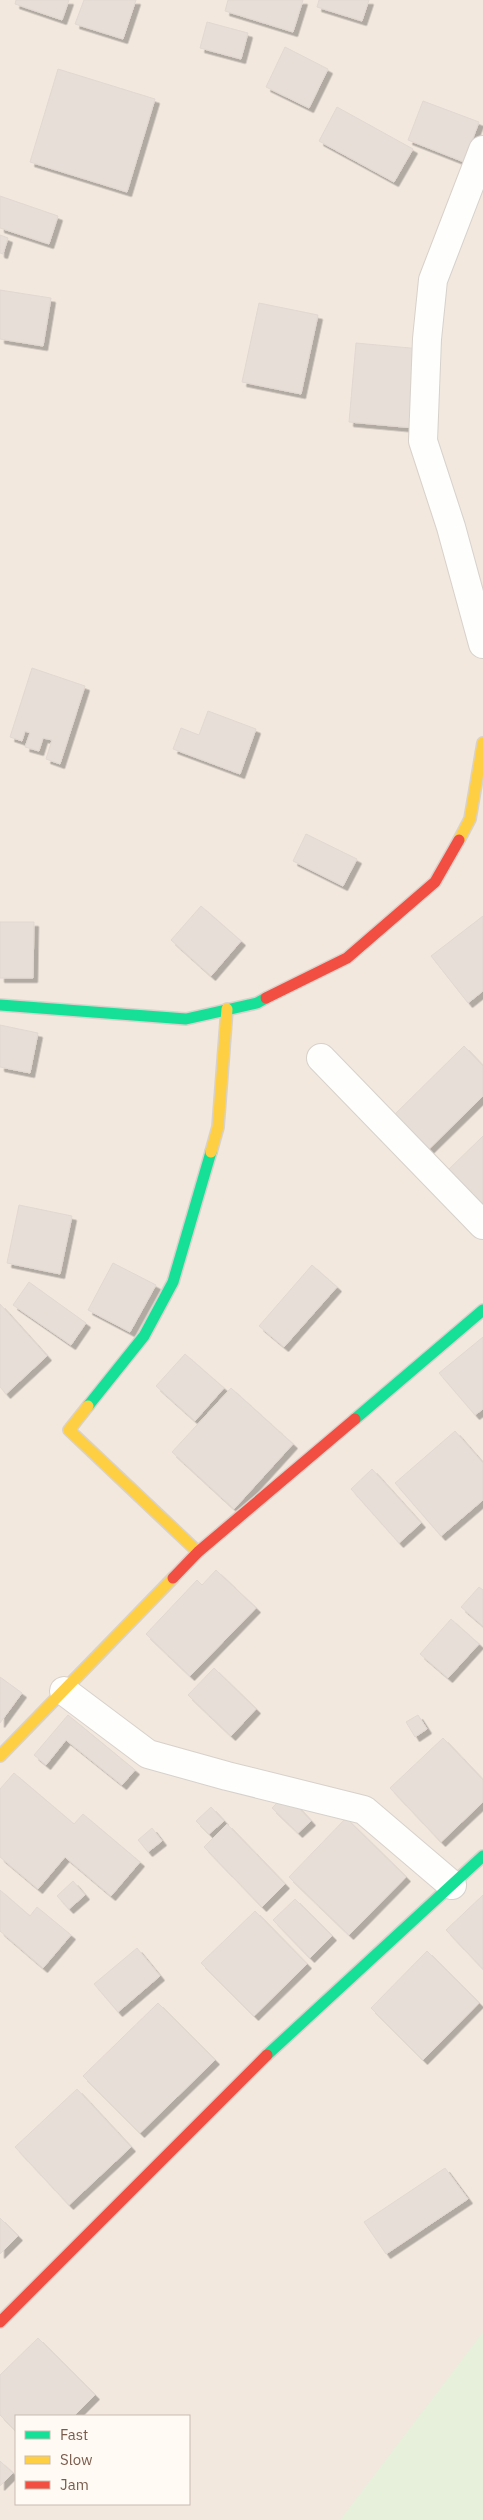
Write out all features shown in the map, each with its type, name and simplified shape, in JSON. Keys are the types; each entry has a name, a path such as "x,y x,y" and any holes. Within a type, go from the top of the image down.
{"street":[{"path":"483,150 434,280 427,339 423,441 451,527 483,644"},
{"path":"0,1004 186,1019 257,1003 347,958 435,882 470,819 483,743"},
{"path":"198,1552 69,1430 144,1336 173,1282 218,1127 227,1010"},
{"path":"321,1058 483,1225"},
{"path":"0,1756 198,1552 483,1310"},
{"path":"64,1691 148,1754 364,1810 452,1885"},
{"path":"0,2322 272,2050 483,1856"}],"shaded area":[{"path":"0,0 483,0 483,2520 0,2520"}],"green space":[{"path":"483,2332 483,2520 340,2520"}],"building":[{"path":"16,0 69,0 62,20 15,4"},
{"path":"84,0 136,0 123,39 75,24"},
{"path":"228,0 303,0 293,32 225,11"},
{"path":"319,0 369,0 362,21 317,7"},
{"path":"207,22 248,33 241,59 200,48"},
{"path":"285,47 328,69 309,108 266,87"},
{"path":"58,69 155,99 127,192 30,162"},
{"path":"423,101 479,122 464,162 408,140"},
{"path":"337,107 413,149 394,182 319,141"},
{"path":"0,196 58,216 49,244 0,228"},
{"path":"0,235 8,238 3,254 0,253"},
{"path":"0,290 51,298 43,346 0,339"},
{"path":"259,303 318,315 301,394 242,382"},
{"path":"356,343 421,349 414,428 349,422"},
{"path":"32,668 85,686 60,764 46,759 52,740 43,738 39,751 25,747 30,733 25,731 22,741 10,737"},
{"path":"208,711 256,729 240,774 173,749 181,728 199,735"},
{"path":"306,834 357,859 343,886 293,861"},
{"path":"201,906 241,941 211,976 171,940"},
{"path":"483,916 483,991 468,1003 431,956"},
{"path":"0,922 34,922 33,978 0,978"},
{"path":"0,1025 38,1033 30,1073 0,1067"},
{"path":"464,1046 483,1066 483,1096 425,1153 390,1119"},
{"path":"483,1136 483,1208 447,1171"},
{"path":"19,1205 72,1216 60,1274 7,1263"},
{"path":"113,1263 156,1285 130,1332 88,1310"},
{"path":"312,1265 337,1287 284,1347 259,1326"},
{"path":"29,1282 86,1323 71,1345 13,1305"},
{"path":"0,1304 47,1356 6,1394 0,1387"},
{"path":"483,1337 483,1409 475,1415 439,1373"},
{"path":"185,1354 224,1388 195,1421 156,1386"},
{"path":"231,1388 293,1444 234,1509 172,1452"},
{"path":"455,1431 483,1463 483,1500 441,1536 395,1483"},
{"path":"372,1469 421,1523 399,1543 351,1489"},
{"path":"216,1570 256,1608 190,1676 146,1634 197,1580 202,1585"},
{"path":"479,1587 483,1590 483,1626 461,1607"},
{"path":"451,1619 479,1644 448,1678 420,1654"},
{"path":"214,1668 256,1709 231,1736 188,1695"},
{"path":"0,1677 22,1693 0,1723"},
{"path":"68,1715 135,1770 122,1785 66,1740 46,1765 34,1755"},
{"path":"418,1715 427,1729 415,1737 406,1722"},
{"path":"443,1738 483,1780 483,1802 441,1842 390,1788"},
{"path":"14,1773 74,1824 83,1814 140,1862 111,1896 65,1857 38,1889 0,1857 0,1789"},
{"path":"286,1794 311,1821 298,1833 272,1808"},
{"path":"211,1807 224,1821 209,1834 196,1821"},
{"path":"346,1818 406,1877 349,1935 289,1877"},
{"path":"227,1824 285,1884 262,1907 204,1847"},
{"path":"152,1828 162,1841 148,1852 138,1840"},
{"path":"73,1881 85,1895 69,1909 57,1896"},
{"path":"0,1890 30,1916 37,1907 71,1935 43,1968 0,1931"},
{"path":"483,1895 483,1969 446,1930"},
{"path":"295,1899 332,1936 310,1958 273,1920"},
{"path":"255,1911 307,1964 254,2016 201,1963"},
{"path":"137,1948 160,1976 118,2012 94,1984"},
{"path":"427,1951 479,2003 423,2060 371,2008"},
{"path":"158,2003 215,2060 140,2133 83,2076"},
{"path":"77,2089 131,2147 69,2205 15,2147"},
{"path":"445,2168 468,2199 386,2254 364,2222"},
{"path":"0,2218 18,2236 0,2254"},
{"path":"38,2338 95,2395 75,2415 15,2415 15,2430 0,2415 0,2375"},
{"path":"0,2461 13,2473 0,2486"}],"traffic: fast":[{"path":"0,1005 186,1019 257,1003 266,998"},
{"path":"88,1406 144,1336 173,1282 211,1152"},
{"path":"355,1419 483,1310"},
{"path":"267,2055 483,1856"}],"traffic: slow":[{"path":"459,840 470,819 483,743"},
{"path":"211,1152 218,1127 227,1009"},
{"path":"88,1406 69,1430 198,1552"},
{"path":"0,1756 173,1578"}],"traffic: jam":[{"path":"266,998 347,958 435,882 459,840"},
{"path":"173,1578 198,1552 355,1419"},
{"path":"0,2322 267,2055"}]}
